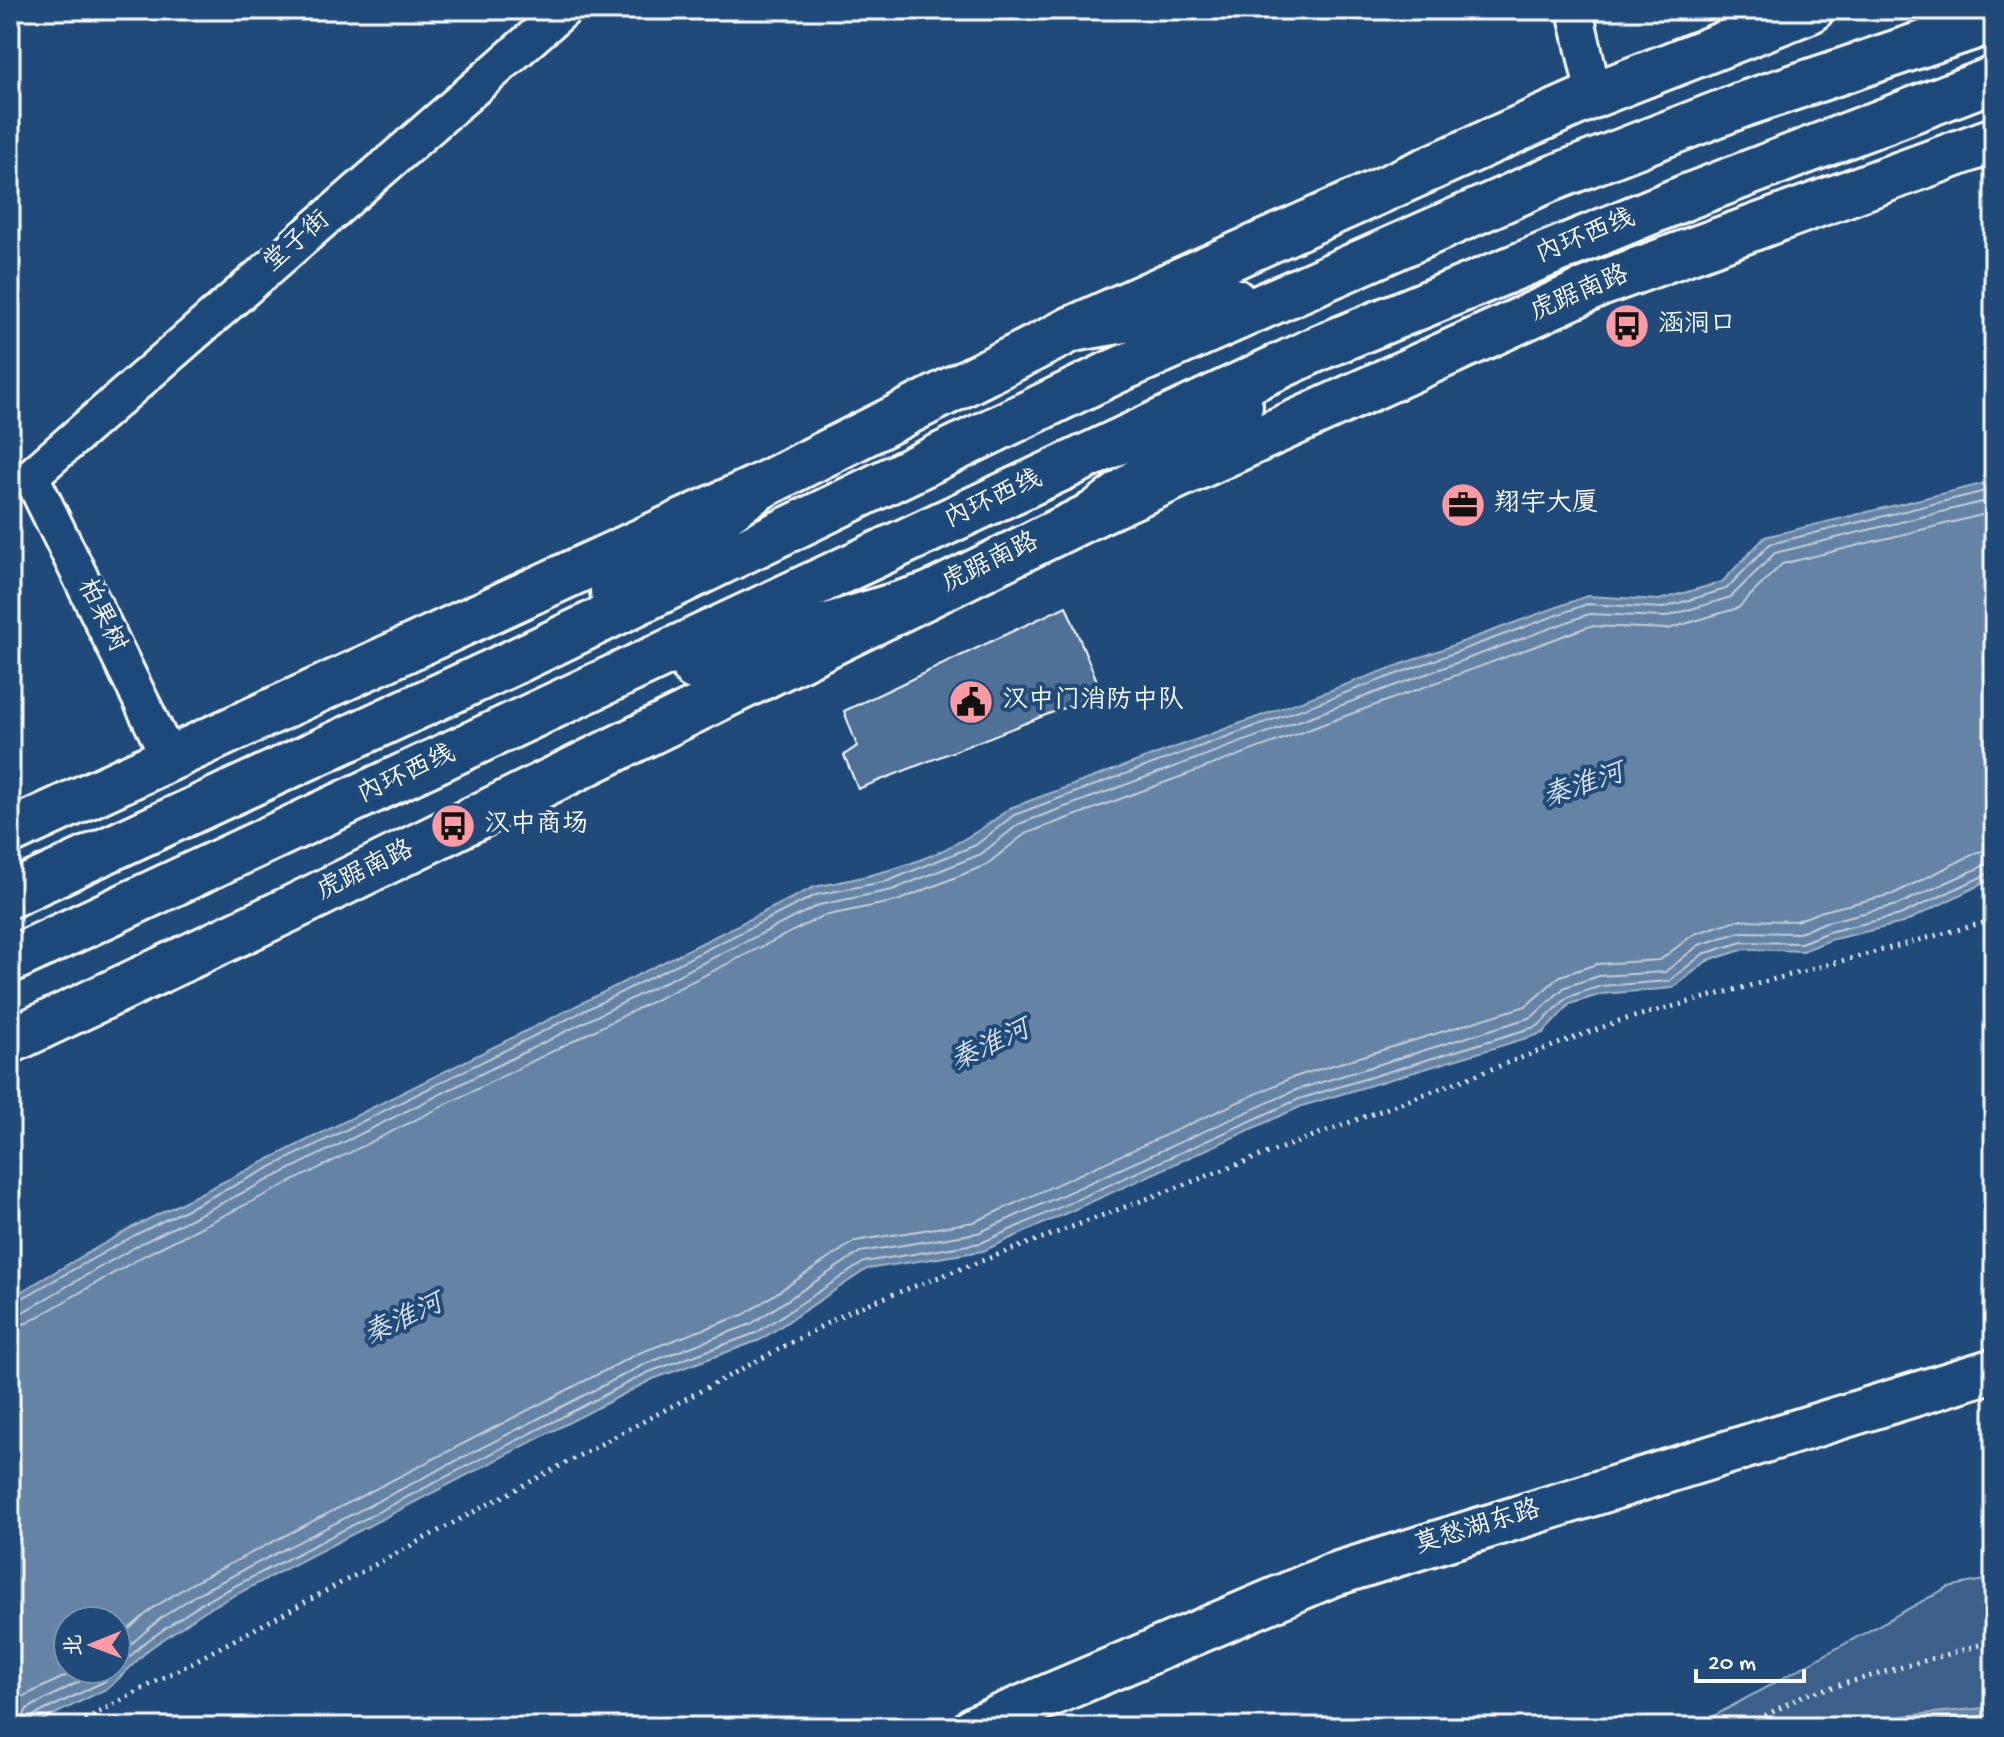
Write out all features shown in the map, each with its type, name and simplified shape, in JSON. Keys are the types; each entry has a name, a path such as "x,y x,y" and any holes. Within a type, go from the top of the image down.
{"main road":[{"path":"10,832 168,756 761,486 1072,329 1594,95 1811,10"},
{"path":"10,895 514,662 1114,372 1548,180 1744,104 1994,20"},
{"name":"内环西线","path":"10,960 542,714 1321,347 1689,196 1994,79"},
{"name":"虎踞南路","path":"10,1041 290,909 1094,514 1600,284 1994,140"},
{"path":"1072,329 1300,290"},
{"path":"1094,514 1321,347"},
{"path":"514,662 761,486"},
{"path":"542,714 926,596"}],"street":[{"name":"堂子街","path":"20,472 564,10"},
{"path":"1575,10 1594,95"},
{"name":"柏果树","path":"20,472 168,756"},
{"name":"莫愁湖东路","path":"975,1727 1332,1575 1994,1370"}],"path":[{"path":"71,1727 854,1309 1619,1021 1994,920"},
{"path":"1744,1727 1804,1695 1994,1641"}],"shaded area":[{"path":"1994,1578 1994,1727 1694,1727 1948,1587"}],"water":[{"name":"秦淮河","path":"1994,481 1994,878 1903,923 1830,940 1803,951 1745,949 1707,961 1673,988 1602,994 1570,1004 1543,1033 1302,1106 983,1251 867,1269 760,1340 653,1379 206,1610 149,1649 132,1666 132,1605 52,1605 52,1685 112,1685 29,1727 10,1727 10,1298 133,1227 814,887 868,876 917,861 964,839 1010,808 1587,596 1659,600 1722,582 1765,537"},
{"path":"1994,1707 1994,1727 1839,1727 1862,1720"}],"building":[{"name":"汉中门消防中队","path":"1066,606 1102,693 858,789 844,755 857,746 844,711"}],"place":[{"name":"涵洞口","path":"1627,326"},
{"name":"翔宇大厦","path":"1463,505"},
{"name":"汉中门消防中队","path":"971,702"},
{"name":"汉中商场","path":"453,826"}]}
